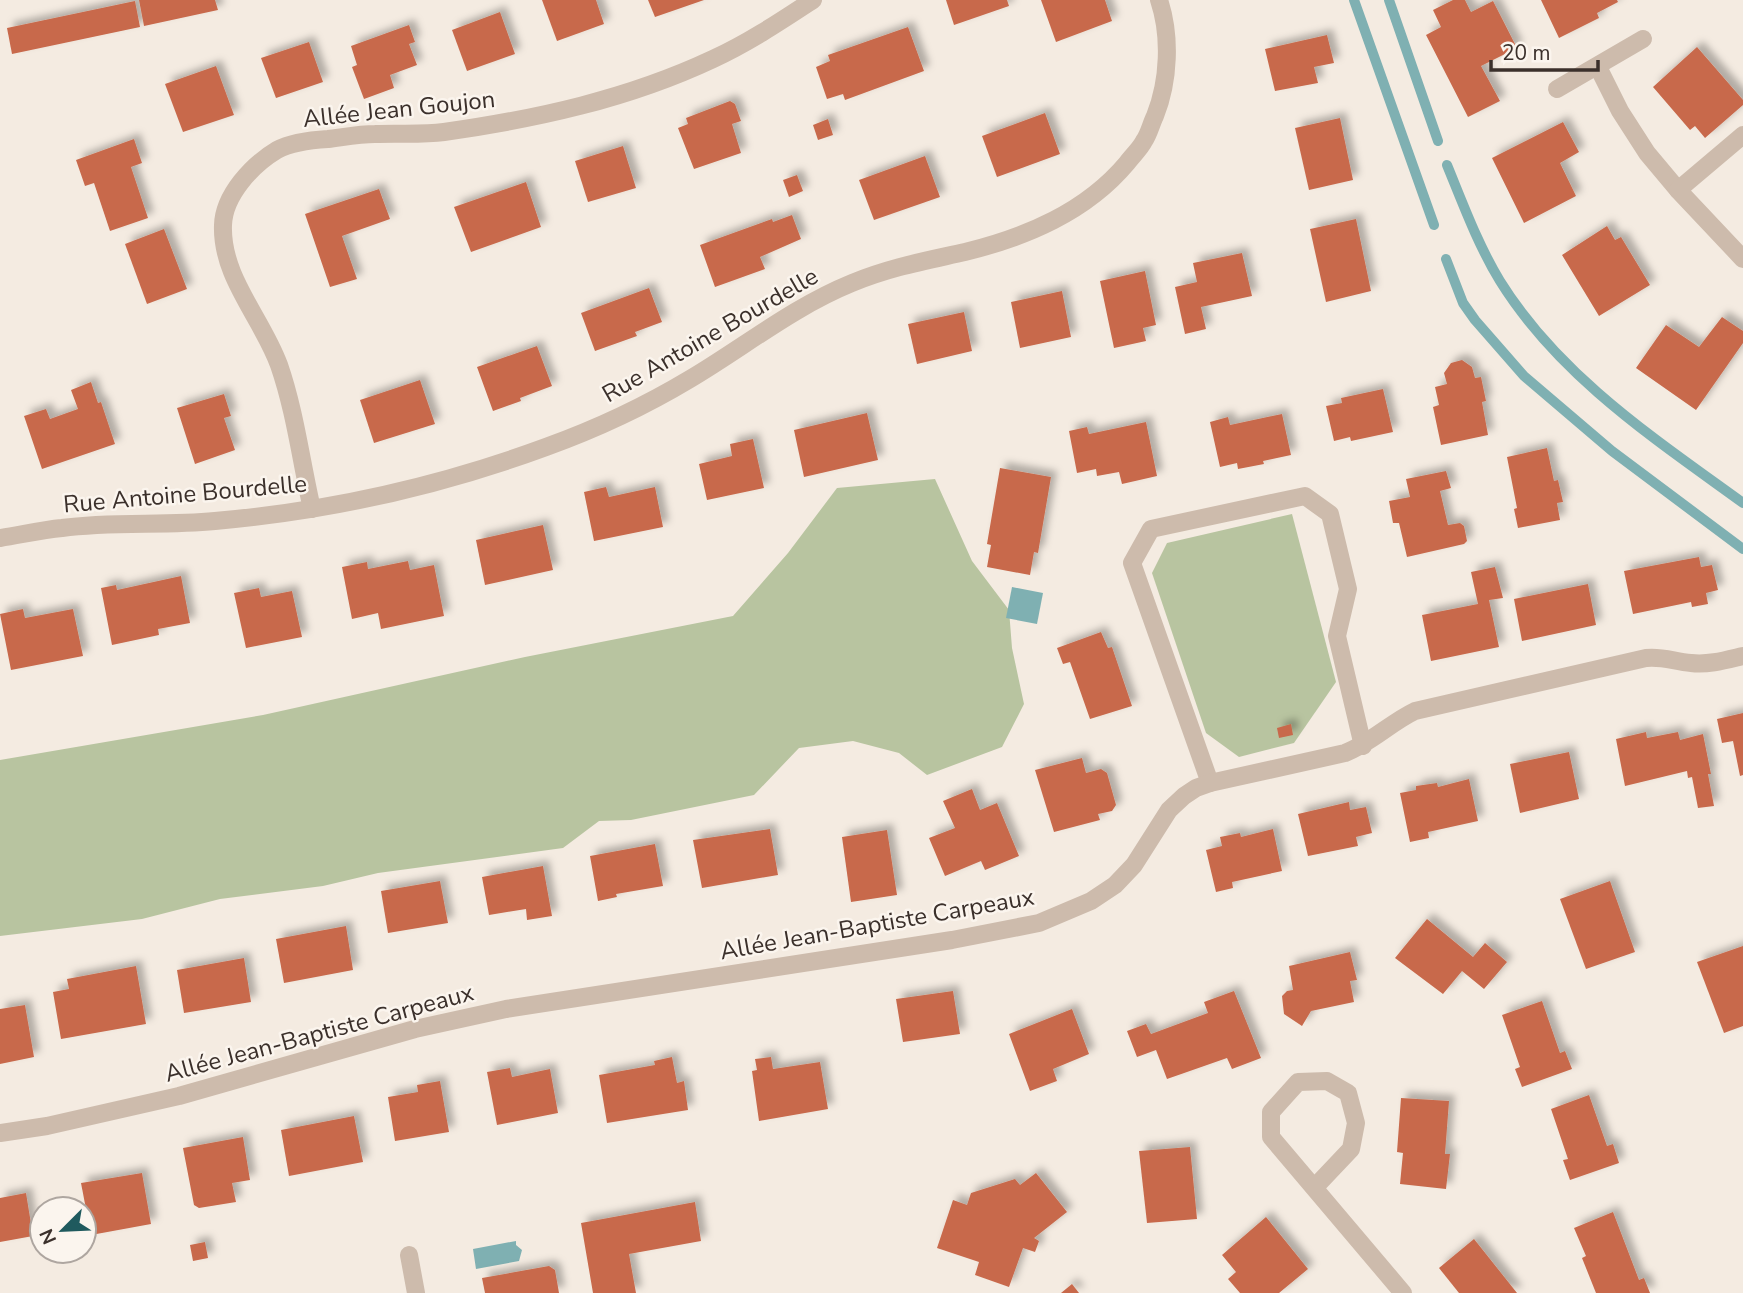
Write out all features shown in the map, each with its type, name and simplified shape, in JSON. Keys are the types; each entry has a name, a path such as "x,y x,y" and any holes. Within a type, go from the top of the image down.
{"street":[{"name":"Allée Jean Goujon","path":"312,509 289,396 261,325 235,280 225,253 223,222 233,194 251,170 278,150 306,141 371,134 440,132 598,103 715,59 813,0"},
{"name":"Rue Antoine Bourdelle","path":"0,538 64,527 213,521 312,509 362,500 488,468 551,446 619,417 690,379 768,328 849,285 886,270 967,251 1027,233 1071,212 1109,184 1144,143 1160,104 1167,57 1159,0"},
{"path":"1557,89 1643,39"},
{"path":"1598,66 1620,111 1647,153 1743,258"},
{"path":"1678,190 1743,135"},
{"path":"1210,783 1132,563 1152,529 1306,496 1330,514 1348,589 1337,636 1363,746"},
{"name":"Allée Jean-Baptiste Carpeaux","path":"0,1133 47,1126 179,1096 415,1029 506,1009 952,940 1039,923 1091,901 1115,885 1133,865 1169,810 1184,796 1210,783 1345,753 1363,746 1415,710 1646,658 1661,656 1686,663 1703,664 1743,656"},
{"path":"1315,1187 1352,1149 1356,1123 1348,1093 1327,1081 1298,1082 1271,1112 1271,1137 1403,1293"},
{"path":"409,1255 416,1293"}],"green space":[{"path":"935,479 972,561 1009,610 1012,648 1024,704 1002,747 927,775 899,753 853,741 799,748 754,795 631,820 599,821 563,848 378,873 323,886 220,899 142,919 0,936 0,760 263,715 525,657 733,616 788,553 837,488"},
{"path":"1292,514 1336,682 1294,743 1239,757 1206,733 1152,573 1167,543"}],"water":[{"path":"1012,587 1043,593 1037,624 1006,618"},
{"path":"516,1241 516,1245 522,1250 519,1261 476,1269 473,1249"}],"building":[{"path":"139,0 215,0 218,10 144,26"},
{"path":"542,0 596,0 604,24 557,41"},
{"path":"648,0 704,0 655,17"},
{"path":"946,0 1007,0 1009,6 954,25"},
{"path":"1041,0 1105,0 1112,21 1056,42"},
{"path":"1453,0 1465,0 1471,12 1493,1 1517,48 1481,66 1500,101 1468,117 1426,35 1441,27 1433,10"},
{"path":"1541,0 1618,2 1597,13 1599,18 1559,38"},
{"path":"135,1 140,27 12,54 7,28"},
{"path":"500,12 515,54 467,71 452,30"},
{"path":"409,25 415,42 409,44 417,65 390,75 394,88 364,99 352,67 357,65 351,46"},
{"path":"908,27 924,71 845,100 843,94 827,99 816,67 830,61 828,55"},
{"path":"1327,35 1334,63 1314,67 1318,83 1275,91 1265,49"},
{"path":"309,42 323,82 276,98 261,58"},
{"path":"1697,47 1743,100 1743,105 1705,138 1695,126 1690,130 1653,87"},
{"path":"216,66 234,115 183,132 165,84"},
{"path":"730,101 735,104 741,121 732,124 741,153 694,169 678,128 688,124 686,118"},
{"path":"1045,113 1060,154 997,177 982,136"},
{"path":"1340,118 1353,180 1309,190 1295,128"},
{"path":"828,119 833,135 818,140 813,125"},
{"path":"1563,122 1579,152 1560,163 1576,196 1524,223 1492,158"},
{"path":"134,139 142,163 131,167 148,218 110,231 94,183 85,186 76,160"},
{"path":"623,146 636,188 588,202 575,161"},
{"path":"925,156 940,197 874,220 859,180"},
{"path":"797,175 803,191 789,197 783,180"},
{"path":"526,182 541,227 471,252 454,207"},
{"path":"379,189 390,219 342,236 357,279 330,287 305,214"},
{"path":"792,215 801,239 760,257 765,269 715,287 700,245 772,219 773,222"},
{"path":"1356,219 1371,291 1326,302 1310,229"},
{"path":"1607,226 1615,240 1621,237 1650,285 1599,316 1562,255"},
{"path":"164,229 187,289 147,304 125,244"},
{"path":"1242,253 1252,296 1201,307 1206,329 1185,334 1175,287 1197,282 1193,263"},
{"path":"1145,271 1156,325 1143,328 1146,341 1114,348 1100,281"},
{"path":"649,288 662,322 635,332 637,336 595,351 581,313"},
{"path":"1062,291 1071,337 1020,348 1011,302"},
{"path":"964,312 972,351 917,364 908,324"},
{"path":"1722,317 1743,331 1743,343 1696,410 1636,368 1666,325 1699,347"},
{"path":"537,346 552,386 493,411 477,367"},
{"path":"1462,360 1472,367 1475,378 1481,377 1488,435 1441,445 1433,407 1439,405 1435,387 1447,384 1444,373 1451,363"},
{"path":"420,380 435,424 374,443 360,400"},
{"path":"91,382 98,403 101,402 115,444 42,469 24,416 46,409 50,419 78,409 71,390"},
{"path":"1383,389 1393,432 1351,441 1350,437 1334,441 1326,406 1342,403 1341,398"},
{"path":"224,394 231,416 224,418 235,450 195,464 177,408"},
{"path":"867,413 878,460 804,477 794,430"},
{"path":"1282,414 1291,455 1238,469 1237,463 1220,467 1210,422 1228,417 1230,425"},
{"path":"1146,422 1157,476 1122,484 1119,472 1097,476 1096,469 1077,473 1069,431 1087,427 1089,434"},
{"path":"753,439 764,488 707,500 699,464 732,456 730,444"},
{"path":"1547,448 1554,481 1558,480 1563,502 1557,503 1560,520 1518,528 1507,457"},
{"path":"1000,468 1051,477 1038,553 1034,552 1030,575 987,567 991,545 987,544"},
{"path":"1446,471 1451,488 1440,491 1448,525 1460,523 1464,526 1467,541 1464,544 1407,557 1399,523 1393,523 1389,501 1410,497 1406,479"},
{"path":"606,487 609,497 655,487 663,527 594,541 584,492"},
{"path":"543,525 553,570 485,585 476,540"},
{"path":"1699,557 1701,567 1712,565 1718,590 1706,593 1708,604 1692,607 1691,602 1633,614 1624,571"},
{"path":"408,561 410,570 434,565 444,616 381,629 378,613 352,619 342,567 367,562 368,569"},
{"path":"1495,567 1503,598 1489,600 1499,647 1431,661 1422,615 1478,604 1471,572"},
{"path":"181,576 190,623 158,629 159,635 112,645 101,588 116,585 117,590"},
{"path":"1588,584 1596,625 1522,641 1514,599"},
{"path":"259,588 261,597 292,591 302,637 246,648 234,593"},
{"path":"23,609 25,618 73,609 83,656 11,670 0,614"},
{"path":"1101,632 1108,648 1112,647 1132,706 1090,719 1070,662 1063,664 1057,648"},
{"path":"1743,713 1743,775 1740,776 1733,741 1722,743 1717,719"},
{"path":"1291,724 1293,735 1279,738 1277,728"},
{"path":"1646,732 1647,738 1678,732 1680,740 1703,734 1714,806 1698,808 1692,777 1688,778 1687,771 1625,786 1616,739"},
{"path":"1569,752 1579,799 1520,813 1510,764"},
{"path":"1082,758 1086,773 1101,769 1107,773 1116,805 1112,811 1098,814 1100,820 1054,832 1035,770"},
{"path":"1469,779 1478,821 1428,832 1429,838 1410,842 1400,793 1416,790 1416,786 1437,783 1438,787"},
{"path":"972,789 980,810 997,803 1019,856 985,870 981,861 945,876 929,838 955,828 943,801"},
{"path":"1349,802 1350,810 1366,807 1372,833 1356,837 1358,846 1308,856 1298,814"},
{"path":"770,829 778,875 702,888 693,840"},
{"path":"1273,829 1282,871 1232,882 1233,888 1216,892 1206,850 1222,846 1220,837 1240,833 1241,837"},
{"path":"887,830 897,895 851,902 842,837"},
{"path":"655,844 663,886 616,894 617,897 598,901 590,856"},
{"path":"543,866 552,916 527,920 526,909 489,915 482,877"},
{"path":"440,881 448,923 388,933 381,891"},
{"path":"1610,881 1635,952 1586,969 1560,899"},
{"path":"1427,919 1473,957 1485,943 1507,962 1484,989 1462,971 1443,994 1395,958"},
{"path":"346,926 353,970 284,983 276,939"},
{"path":"1743,946 1743,1026 1724,1033 1697,962"},
{"path":"1350,952 1357,980 1350,981 1354,1002 1311,1011 1302,1026 1284,1014 1282,996 1293,990 1289,966"},
{"path":"244,958 251,1002 184,1013 177,970"},
{"path":"136,966 146,1024 61,1039 53,992 69,989 67,979"},
{"path":"953,991 960,1034 903,1042 896,999"},
{"path":"1234,991 1261,1058 1232,1069 1227,1058 1167,1079 1156,1050 1137,1057 1127,1031 1146,1024 1151,1034 1208,1013 1204,1002"},
{"path":"1542,1001 1560,1053 1565,1051 1572,1069 1522,1087 1515,1069 1520,1067 1502,1015"},
{"path":"25,1005 34,1057 0,1064 0,1009"},
{"path":"1072,1009 1089,1054 1053,1069 1057,1081 1030,1091 1009,1034"},
{"path":"672,1057 677,1083 684,1081 688,1110 607,1123 599,1075 655,1065 654,1061"},
{"path":"771,1057 773,1069 820,1062 828,1109 759,1121 752,1071 757,1070 755,1059"},
{"path":"510,1068 512,1077 550,1069 558,1113 497,1125 487,1072"},
{"path":"440,1081 449,1132 395,1141 388,1097 418,1092 417,1085"},
{"path":"1589,1095 1607,1146 1613,1144 1619,1163 1570,1180 1563,1160 1568,1159 1551,1109"},
{"path":"1401,1098 1449,1101 1445,1154 1450,1154 1446,1189 1400,1184 1403,1153 1397,1152"},
{"path":"354,1116 363,1162 289,1176 281,1130"},
{"path":"243,1137 250,1180 232,1183 236,1202 199,1208 194,1205 183,1148"},
{"path":"1190,1147 1197,1219 1147,1223 1139,1151"},
{"path":"142,1173 151,1224 98,1234 98,1195 83,1195 81,1183"},
{"path":"1036,1173 1067,1212 1034,1238 1039,1241 1035,1252 1023,1248 1009,1287 975,1275 979,1262 937,1248 953,1200 967,1205 971,1193 1015,1179 1020,1185"},
{"path":"26,1193 28,1237 0,1242 0,1198"},
{"path":"695,1202 701,1241 629,1254 636,1293 593,1293 581,1223"},
{"path":"1613,1212 1639,1280 1644,1278 1650,1293 1596,1293 1582,1258 1586,1256 1574,1228"},
{"path":"1266,1217 1308,1269 1279,1293 1240,1293 1228,1279 1236,1272 1222,1255"},
{"path":"1474,1239 1517,1293 1459,1293 1439,1268"},
{"path":"205,1242 208,1258 193,1261 190,1245"},
{"path":"549,1266 555,1270 559,1293 485,1293 482,1278"},
{"path":"1072,1284 1079,1293 1061,1293"}],"waterway":[{"path":"1354,0 1434,225"},
{"path":"1389,0 1438,141"},
{"path":"1447,165 1492,267 1524,315 1550,347 1643,430 1743,503"},
{"path":"1446,259 1463,303 1524,376 1612,451 1743,549"}]}
